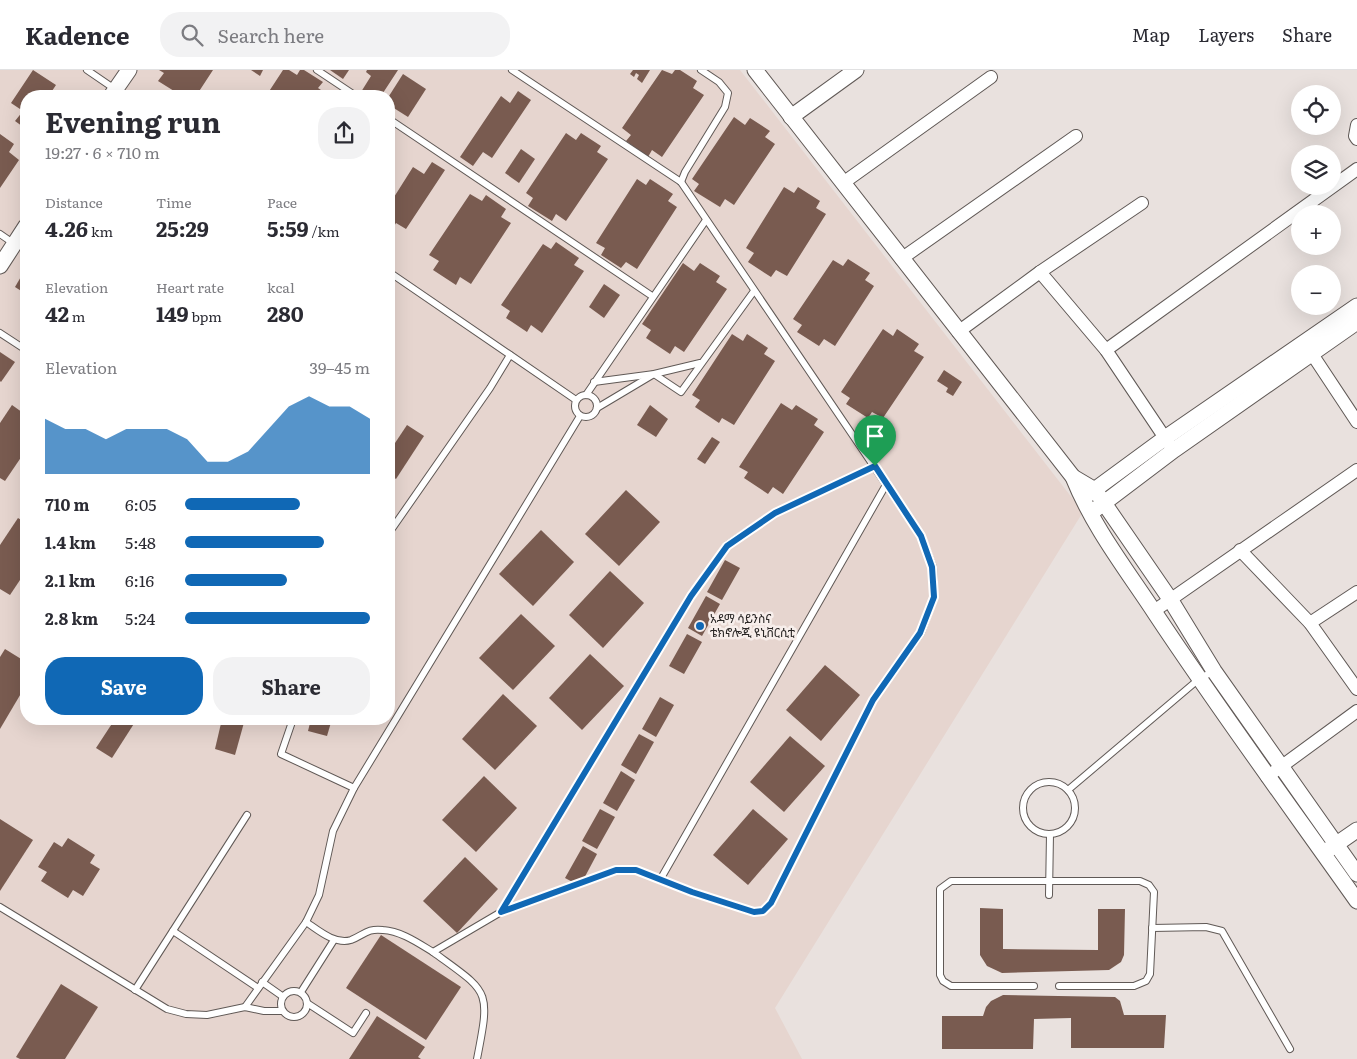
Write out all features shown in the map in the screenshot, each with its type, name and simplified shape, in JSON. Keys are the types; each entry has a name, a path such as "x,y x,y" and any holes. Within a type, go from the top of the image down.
{"street":[{"path":"119,90 129,70"},
{"path":"755,70 1073,477 1082,500 1114,555 1267,777 1329,849 1357,874"},
{"path":"791,117 856,70"},
{"path":"843,184 991,76"},
{"path":"1357,125 1355,136 1357,139"},
{"path":"901,259 1076,136"},
{"path":"1106,350 1357,169"},
{"path":"958,332 1040,272 1142,203"},
{"path":"0,266 20,237"},
{"path":"1040,272 1106,350 1169,444"},
{"path":"1091,513 1104,504 1169,444 1357,306"},
{"path":"1082,500 1312,354 1357,322"},
{"path":"1312,354 1357,422"},
{"path":"1154,611 1357,470"},
{"path":"1073,477 1095,490 1170,599 1214,671 1282,768 1357,901"},
{"path":"1240,550 1310,623 1357,689"},
{"path":"1310,623 1357,592"},
{"path":"1267,777 1282,768 1357,711"},
{"path":"1329,849 1357,830"}],"lane":[{"path":"87,70 112,90"},
{"path":"317,70 347,90"},
{"path":"433,952 501,912 616,870 636,870 754,912 763,911 771,903 873,700 920,633 934,597 932,567 921,536 681,182 512,70"},
{"path":"681,182 685,172 724,107 728,93 718,82 701,70"},
{"path":"395,122 652,296"},
{"path":"576,400 586,395 652,296 706,220"},
{"path":"0,234 20,234"},
{"path":"395,277 576,400"},
{"path":"654,374 680,392 754,290"},
{"path":"0,333 20,346"},
{"path":"395,524 480,404 510,355"},
{"path":"594,382 654,374 700,364"},
{"path":"597,408 654,374"},
{"path":"576,400 575,408 580,416 588,418 596,413 597,408 596,400 586,395"},
{"path":"395,721 580,416"},
{"path":"501,912 691,596 727,546 775,513 875,466"},
{"path":"660,880 887,484"},
{"path":"1068,790 1199,679 1214,671"},
{"path":"291,725 281,754 354,788"},
{"path":"245,1007 306,922 319,895 333,831 354,788 392,725"},
{"path":"1056,783 1068,790 1074,804 1073,818 1064,830 1050,834 1036,830 1026,820 1023,806 1025,798 1034,787 1041,784 1056,783"},
{"path":"136,990 247,815"},
{"path":"1049,895 1050,834"},
{"path":"1034,986 950,986 943,981 940,975 940,889 951,881 1140,881 1150,885 1154,892 1150,974 1146,980 1134,986 1058,986"},
{"path":"0,907 167,1009 186,1014 207,1014 245,1007 264,1011 282,1011 295,1017 304,1012 307,1003"},
{"path":"306,922 334,940 350,940 366,930 384,930 404,936 433,952 474,982 483,993 486,1008 477,1059"},
{"path":"1152,928 1206,927 1222,932 1290,1048"},
{"path":"173,931 260,985 282,996"},
{"path":"301,992 334,940"},
{"path":"282,1011 280,1000 282,996 292,990 301,992 307,1003 353,1033 366,1013"}],"shaded area":[{"name":"አዳማ ሳይንስና ቴክኖሎጂ ዩኒቨርሲቲ","path":"0,70 740,70 1083,512 775,1008 802,1059 0,1059"}],"building":[{"path":"33,70 56,85 53,90 20,90 20,109 11,103"},
{"path":"159,70 213,70 200,90 172,90 158,81 164,73"},
{"path":"251,70 263,70 260,76"},
{"path":"283,70 289,70 297,75 300,70 304,70 323,82 318,88 321,90 270,90"},
{"path":"330,70 349,70 343,79"},
{"path":"367,70 398,70 385,90 362,90 371,76 366,72"},
{"path":"633,70 650,70 642,83 637,79 639,75 636,73 634,77 630,74"},
{"path":"662,70 672,74 675,70 680,70 697,81 693,88 704,95 662,157 652,150 648,157 626,141 631,135 622,128"},
{"path":"403,74 426,89 408,117 395,109 395,90 393,90"},
{"path":"518,91 531,100 492,158 483,152 473,166 460,157 501,96 510,103"},
{"path":"20,115 20,125 15,121"},
{"path":"734,117 745,125 750,118 770,131 765,137 775,144 734,205 725,199 720,207 694,191 699,184 692,179"},
{"path":"566,133 576,140 581,133 601,146 597,152 608,159 566,221 556,214 552,221 528,206 533,198 526,193"},
{"path":"0,134 14,144 9,152 19,160 0,188"},
{"path":"521,149 535,159 519,183 505,173"},
{"path":"432,162 445,170 406,229 396,223 395,225 395,196 413,167 424,174"},
{"path":"637,179 646,185 650,179 673,194 668,201 677,207 637,269 626,262 621,268 601,255 605,248 596,243"},
{"path":"784,187 794,193 798,187 820,201 816,208 826,214 787,276 776,270 771,277 748,262 754,253 746,248"},
{"path":"470,194 482,201 486,195 506,209 501,217 511,223 471,284 460,277 456,285 433,270 439,261 429,255"},
{"path":"556,242 579,258 574,265 584,271 542,333 531,325 527,332 506,318 510,311 501,305 543,244 551,249"},
{"path":"848,259 870,273 865,280 874,286 835,346 824,339 819,346 797,332 802,325 793,319 833,260 843,266"},
{"path":"683,263 694,271 700,263 720,276 716,282 727,289 684,352 675,346 670,354 646,338 651,330 642,324"},
{"path":"20,278 20,290 15,287"},
{"path":"604,284 620,295 604,318 589,307"},
{"path":"883,329 893,336 897,329 919,344 914,351 924,357 883,418 872,412 868,418 846,404 850,398 841,392"},
{"path":"732,334 743,341 747,334 768,348 764,354 775,361 734,425 722,418 719,423 695,407 700,400 692,395"},
{"path":"0,352 15,362 1,382 0,381"},
{"path":"944,370 962,382 953,396 946,392 948,388 937,381"},
{"path":"781,403 792,410 796,405 818,419 814,425 824,432 783,494 773,487 768,494 744,478 748,472 739,467"},
{"path":"12,405 20,411 20,459 5,481 0,478 0,423"},
{"path":"650,405 668,419 656,437 637,425"},
{"path":"407,425 424,436 396,479 395,478 395,443"},
{"path":"712,437 720,442 705,464 697,459"},
{"path":"626,490 660,522 619,566 585,534"},
{"path":"18,518 20,519 20,580 10,595 0,589 0,545"},
{"path":"541,530 574,562 533,606 499,574"},
{"path":"725,560 740,568 722,600 707,592"},
{"path":"610,571 644,603 603,648 569,615"},
{"path":"706,596 720,604 702,636 688,628"},
{"path":"521,614 555,646 513,690 479,658"},
{"path":"687,634 702,642 684,674 669,666"},
{"path":"5,649 20,658 20,695 0,729 0,657"},
{"path":"590,654 624,686 582,730 549,698"},
{"path":"825,665 860,695 821,741 786,710"},
{"path":"503,694 537,726 495,770 462,739"},
{"path":"660,697 674,705 656,737 642,729"},
{"path":"111,725 133,725 112,758 96,748"},
{"path":"221,725 243,725 235,755 215,749"},
{"path":"310,725 330,725 327,736 308,731"},
{"path":"639,734 654,742 636,774 621,765"},
{"path":"790,736 825,766 784,812 750,782"},
{"path":"621,771 635,780 617,811 603,803"},
{"path":"484,776 517,808 476,852 442,820"},
{"path":"600,809 615,817 597,849 582,841"},
{"path":"753,809 788,839 748,885 713,855"},
{"path":"0,819 33,840 0,891"},
{"path":"68,838 95,855 90,863 100,869 83,896 73,890 68,898 41,881 47,872 38,867 54,842 62,847"},
{"path":"583,846 597,854 580,886 565,878"},
{"path":"465,857 498,889 457,933 423,901"},
{"path":"980,908 1003,909 1003,949 1098,950 1098,909 1125,909 1124,955 1121,962 1109,970 1002,973 987,966 980,955"},
{"path":"381,935 461,987 426,1040 346,988"},
{"path":"61,984 98,1007 65,1059 20,1059 16,1057"},
{"path":"1003,995 1115,997 1120,1001 1124,1015 1166,1015 1164,1048 1071,1048 1071,1018 1034,1019 1033,1049 942,1049 942,1016 983,1016 986,1007 991,1001"},
{"path":"377,1016 425,1047 418,1057 421,1059 349,1059"}],"place":[{"name":"አዳማ ሳይንስና ቴክኖሎጂ ዩኒቨርሲቲ","path":"700,626"}],"route":[{"path":"875,466 921,536 932,567 934,597 920,633 873,700 771,903 763,911 754,912 692,892 636,870 616,870 501,912 691,596 727,546 775,513 875,466"}]}
